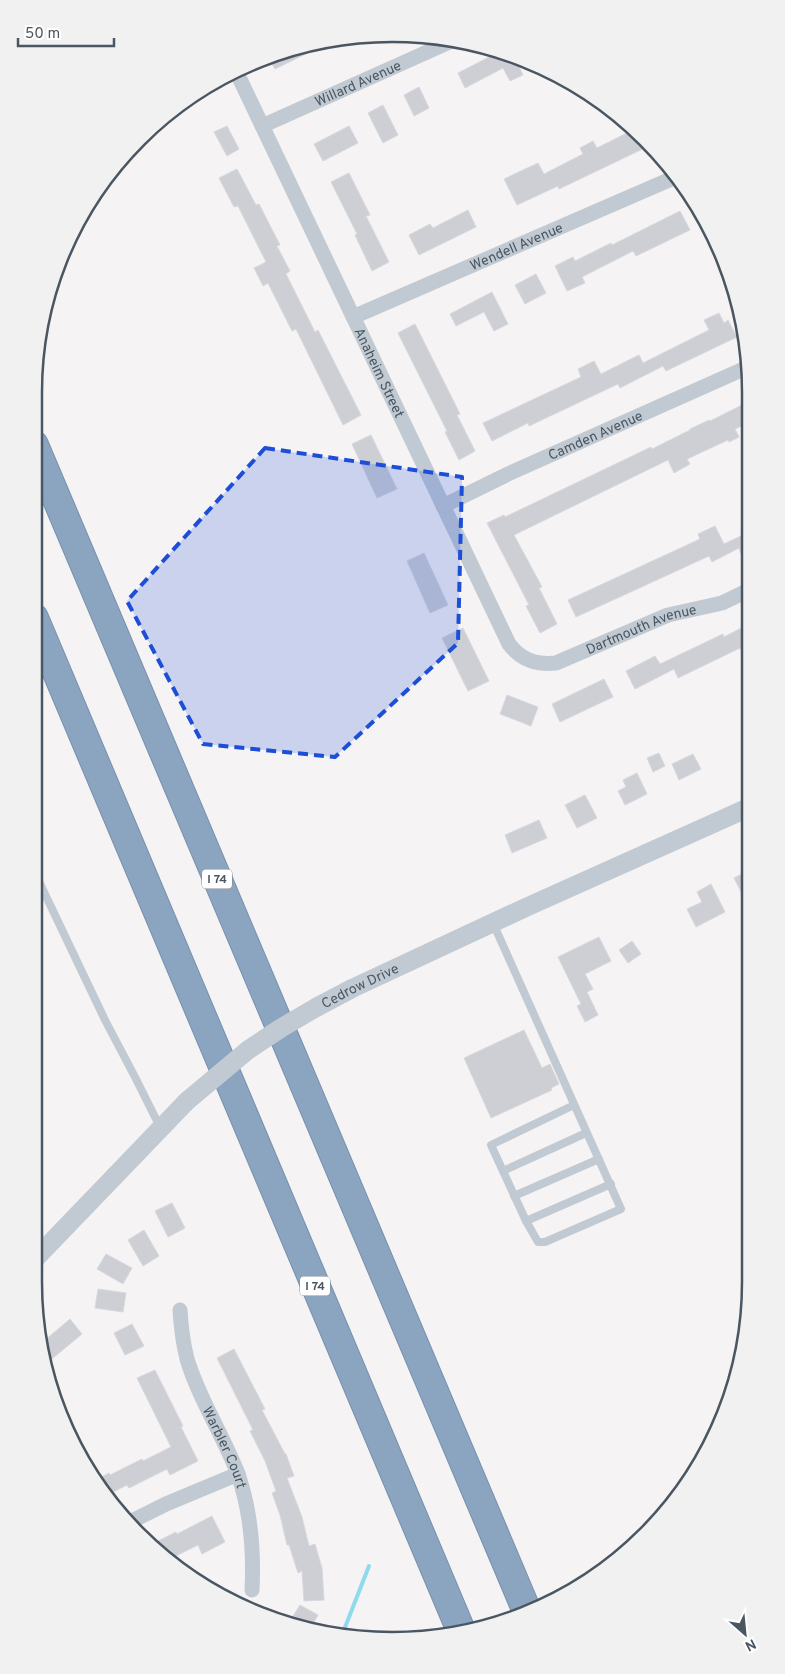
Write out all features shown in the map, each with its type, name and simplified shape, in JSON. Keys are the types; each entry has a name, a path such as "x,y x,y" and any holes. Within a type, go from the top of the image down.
{"highway":[{"name":"I 74","path":"42,464 525,1606"},
{"name":"I 74","path":"42,637 458,1625"}],"street":[{"name":"Willard Avenue","path":"262,126 441,46"},
{"name":"Anaheim Street","path":"239,78 509,644 514,651 534,662"},
{"name":"Wendell Avenue","path":"353,317 670,179"},
{"name":"Camden Avenue","path":"443,506 508,474 742,371"},
{"name":"Dartmouth Avenue","path":"534,662 544,664 556,663 668,615 722,603 742,593"},
{"name":"Cedrow Drive","path":"42,1252 186,1102 248,1050 281,1028 353,988 742,811"},
{"name":"Warbler Court","path":"180,1310 187,1359 238,1474 246,1504 252,1536 252,1590"},
{"path":"136,1519 166,1504 238,1474"}],"lane":[{"path":"42,888 105,1020 160,1128"},
{"path":"493,923 621,1209 545,1242 538,1242 490,1145 574,1105"},
{"path":"503,1171 586,1133"},
{"path":"514,1196 599,1159"},
{"path":"526,1221 610,1184"}],"highlighted area":[{"path":"265,448 462,477 458,643 335,757 203,744 127,601"}],"building":[{"path":"309,52 275,69 272,64"},
{"path":"490,56 519,66 523,75 510,81 503,68 465,88 458,73"},
{"path":"419,87 429,108 414,116 404,95"},
{"path":"383,105 398,135 383,143 368,113"},
{"path":"227,126 239,149 227,156 214,132"},
{"path":"349,126 358,143 323,161 314,144"},
{"path":"627,133 643,149 559,189 558,186 517,205 504,179 538,163 544,174 583,154 580,148 593,141 597,148"},
{"path":"237,169 256,205 259,204 280,245 277,246 290,271 286,274 315,332 318,330 361,415 343,425 296,329 292,331 268,283 263,286 254,268 266,262 238,206 234,207 219,178"},
{"path":"349,173 370,215 366,216 389,262 372,271 355,235 357,234 331,182"},
{"path":"468,210 476,227 419,255 409,235 430,224 433,228"},
{"path":"680,211 690,230 636,256 633,251 582,277 585,283 567,291 555,266 573,257 575,261 611,243 612,245"},
{"path":"536,274 546,293 525,304 515,285"},
{"path":"492,292 508,324 494,331 484,312 456,326 450,314"},
{"path":"719,313 724,323 728,320 737,337 666,371 663,366 620,388 618,384 529,426 528,423 492,441 483,423 581,377 578,369 594,361 601,374 639,355 643,363 709,330 704,320"},
{"path":"415,324 460,414 457,415 475,451 459,460 445,432 447,431 398,333"},
{"path":"742,405 742,426 735,429 739,437 729,442 728,440 687,459 690,464 674,473 668,460 514,535 542,587 539,588 557,624 540,633 526,606 529,605 487,523 504,515 505,517"},
{"path":"371,435 397,489 377,498 352,444"},
{"path":"715,526 724,544 742,535 742,554 739,548 712,562 709,556 576,617 568,600 700,539 698,534"},
{"path":"424,553 448,605 430,613 407,561"},
{"path":"463,628 489,681 468,691 442,638"},
{"path":"742,628 742,650 740,648 678,678 674,669 635,689 626,671 655,656 660,664 723,634 724,637"},
{"path":"604,679 613,697 560,722 552,704"},
{"path":"507,695 538,707 531,726 500,714"},
{"path":"659,753 665,766 653,772 647,758"},
{"path":"693,754 701,769 679,780 672,764"},
{"path":"637,773 647,794 625,805 618,791 626,787 623,780"},
{"path":"585,795 597,818 577,828 565,805"},
{"path":"539,820 547,838 512,853 505,835"},
{"path":"742,874 742,894 734,878"},
{"path":"711,884 725,912 696,927 687,909 702,902 697,892"},
{"path":"599,937 611,961 585,974 593,989 587,992 598,1015 585,1022 577,1006 581,1004 558,957"},
{"path":"632,941 641,954 628,963 619,950"},
{"path":"524,1030 542,1068 550,1064 559,1084 551,1088 552,1090 491,1118 464,1058"},
{"path":"172,1203 185,1228 168,1237 155,1211"},
{"path":"144,1230 159,1256 143,1266 128,1240"},
{"path":"106,1254 132,1268 123,1284 97,1269"},
{"path":"98,1289 126,1293 123,1312 95,1308"},
{"path":"70,1319 82,1334 51,1360 47,1338"},
{"path":"132,1324 144,1346 125,1355 114,1333"},
{"path":"234,1349 265,1409 262,1410 286,1454 294,1476 287,1478 302,1517 309,1546 315,1544 322,1568 324,1600 304,1601 302,1571 298,1573 289,1545 287,1545 280,1515 272,1493 276,1491 265,1461 250,1431 253,1430 217,1358"},
{"path":"155,1370 198,1461 170,1475 167,1469 129,1488 127,1485 113,1492 102,1477 109,1473 110,1475 142,1459 143,1461 171,1447 137,1378"},
{"path":"212,1516 225,1542 202,1554 198,1545 176,1556 158,1541 176,1532 177,1534"},
{"path":"300,1605 318,1615 314,1623 293,1617"}],"waterway":[{"path":"345,1629 369,1566"}]}
